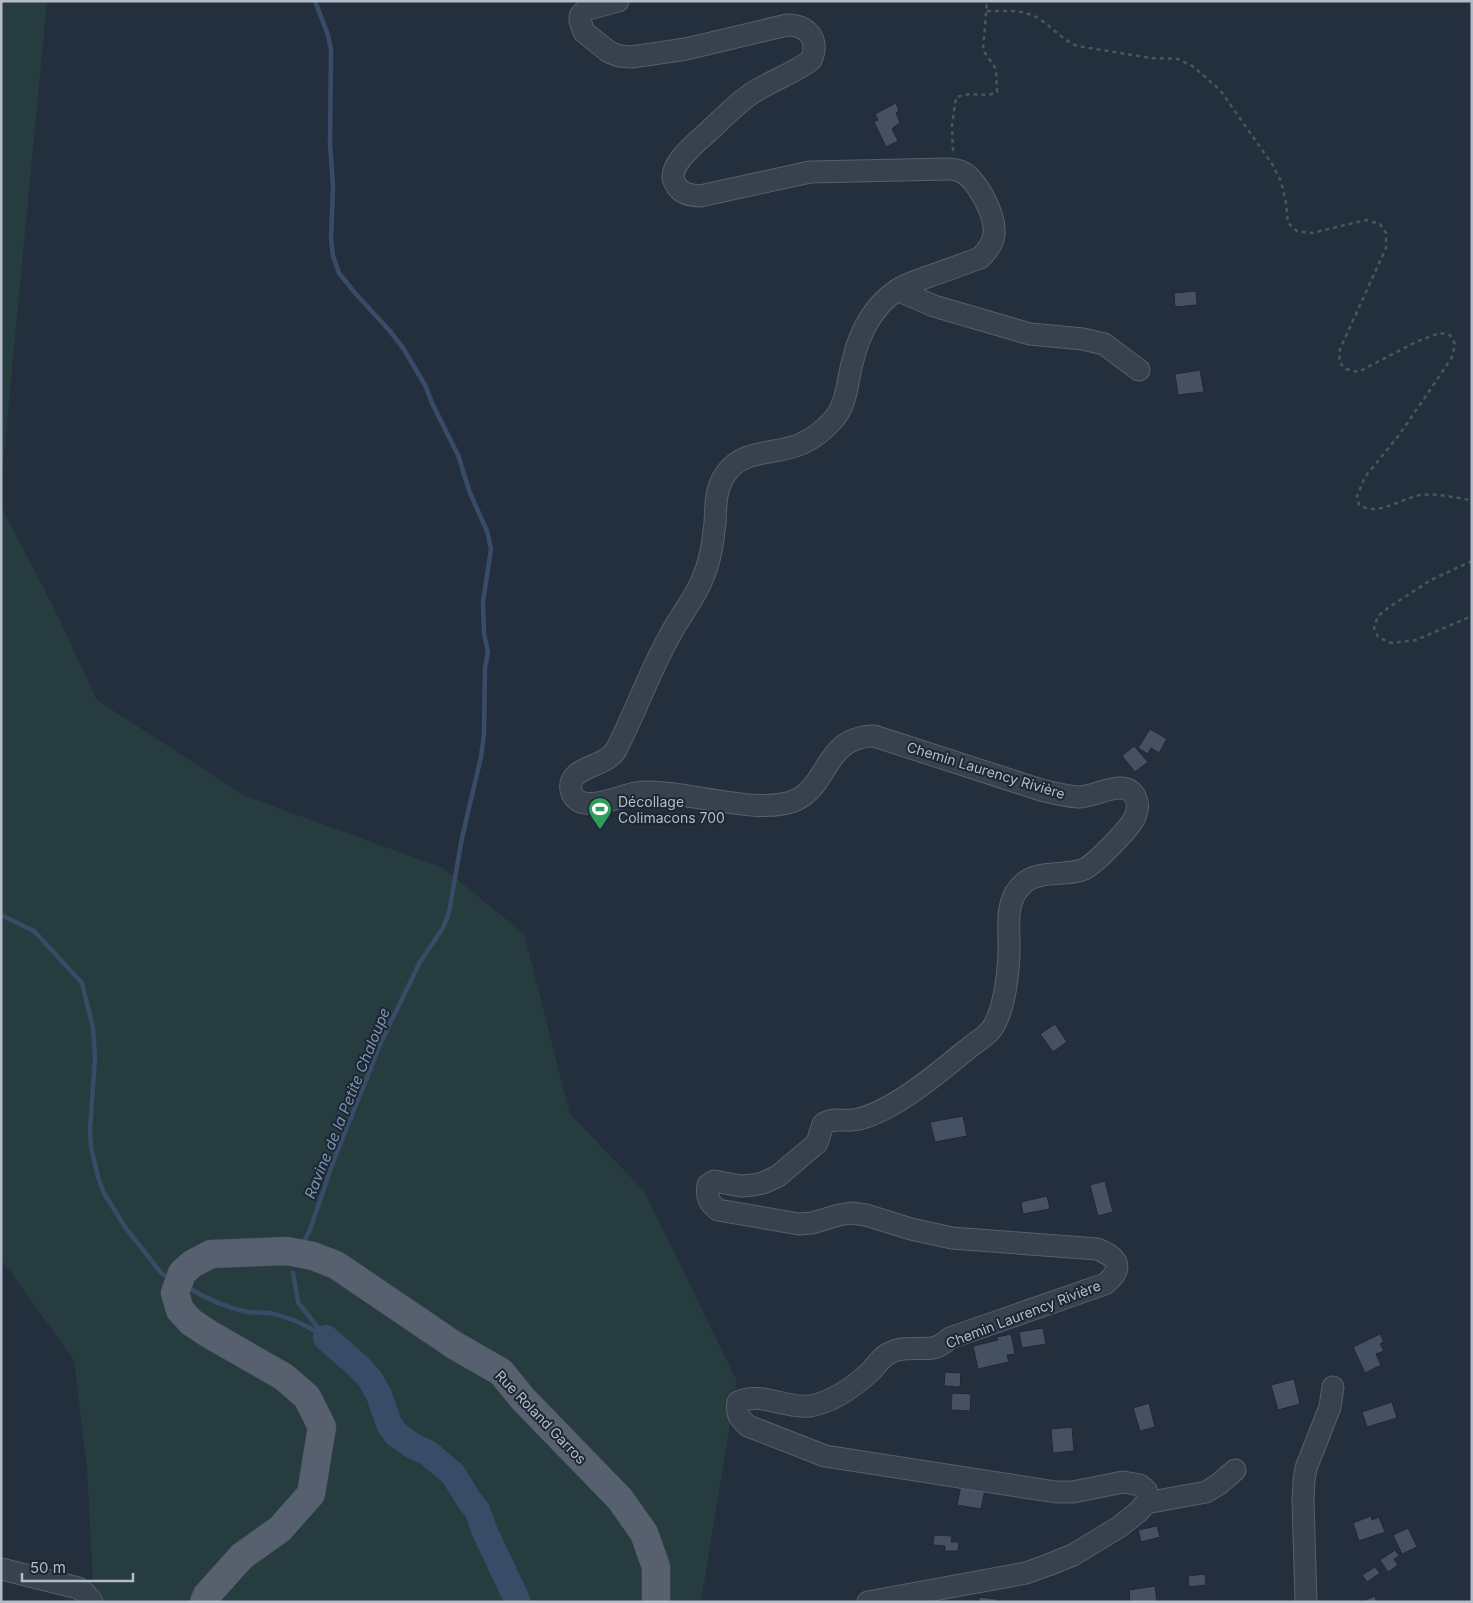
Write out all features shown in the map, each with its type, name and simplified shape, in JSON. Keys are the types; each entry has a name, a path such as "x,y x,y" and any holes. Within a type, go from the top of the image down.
{"main road":[{"name":"Rue Roland Garros","path":"204,1602 242,1556 280,1529 311,1494 322,1427 307,1398 284,1377 191,1322 180,1310 175,1293 182,1273 192,1264 211,1254 287,1251 313,1256 336,1265 454,1345 501,1372 523,1398 620,1499 644,1533 656,1566 656,1602"}],"street":[{"name":"Chemin Laurency Rivière","path":"618,1 585,10 580,16 580,22 584,32 609,52 619,56 632,57 686,49 787,25 797,25 807,30 812,37 813,55 811,60 751,94 733,108 682,157 674,168 673,180 678,189 687,195 700,196 810,172 936,168 953,170 960,171 973,181 987,204 994,221 994,235 990,248 980,258 897,290 883,301 873,313 855,349 843,403 834,419 817,435 802,444 787,449 753,454 736,462 725,475 718,490 715,503 711,551 704,575 693,599 660,653 616,750 608,759 579,773 572,780 571,790 575,798 580,802 593,805 636,793 651,792 680,794 762,806 782,805 798,799 810,790 842,746 852,739 874,736 1041,790 1062,795 1091,796 1113,788 1122,788 1131,791 1136,797 1138,805 1134,818 1098,860 1085,870 1037,876 1025,882 1016,891 1010,904 1009,956 1002,1001 998,1016 990,1031 952,1062 904,1097 885,1108 859,1119 834,1119 823,1124 817,1143 778,1176 763,1183 741,1186 714,1181 708,1185 706,1194 710,1204 718,1210 799,1224 812,1223 851,1213 866,1214 911,1229 952,1238 1097,1249 1110,1254 1116,1262 1117,1268 1113,1278 1105,1284 950,1338 934,1348 908,1348 892,1351 844,1392 827,1401 809,1406 794,1406 745,1398 738,1402 736,1412 740,1419 748,1426 825,1456 1056,1492 1073,1492 1123,1482 1134,1483 1146,1490 1148,1496 1146,1503"},
{"path":"897,290 934,306 1022,332 1083,339 1104,344 1139,370"},
{"path":"1306,1602 1304,1480 1306,1468 1330,1407 1333,1387"},
{"path":"868,1602 1041,1568 1073,1555 1118,1527 1138,1512 1146,1503 1206,1492 1235,1470"},
{"path":"1,1570 78,1588 85,1592 92,1602"}],"path":[{"path":"953,170 952,126 956,98 970,94 989,95 998,92 996,69 983,50 988,1"},
{"path":"987,12 1018,11 1027,13 1040,19 1068,42 1077,46 1151,58 1178,60 1194,67 1220,90 1272,164 1281,181 1288,223 1297,231 1312,233 1366,220 1380,224 1386,233 1386,248 1340,349 1340,362 1346,369 1358,372 1418,341 1440,333 1450,336 1455,344 1452,357 1426,396 1365,476 1357,496 1359,505 1366,509 1377,510 1422,495 1472,500"},
{"path":"1472,561 1431,580 1388,608 1378,616 1374,628 1378,638 1391,643 1416,640 1472,616"}],"green space":[{"path":"1,1 47,1 1,485"},
{"path":"1,506 54,608 97,700 245,796 443,868 524,934 570,1114 644,1191 737,1381 701,1602 94,1602 87,1467 74,1360 1,1259"}],"building":[{"path":"896,103 899,111 896,113 900,122 892,129 898,141 886,147 874,122 878,120 875,114"},
{"path":"1196,291 1197,305 1175,307 1174,293"},
{"path":"1200,370 1204,392 1178,395 1175,374"},
{"path":"1150,729 1167,739 1159,753 1151,748 1148,754 1138,748"},
{"path":"1134,746 1148,762 1135,772 1122,756"},
{"path":"1055,1024 1067,1042 1053,1052 1040,1034"},
{"path":"963,1116 967,1136 935,1142 930,1122"},
{"path":"1105,1181 1113,1212 1098,1216 1090,1185"},
{"path":"1047,1196 1050,1209 1023,1214 1021,1202"},
{"path":"1043,1328 1046,1344 1022,1348 1019,1332"},
{"path":"1011,1334 1015,1354 1007,1355 1009,1362 978,1369 973,1346 998,1340 997,1337"},
{"path":"1380,1334 1384,1342 1380,1344 1384,1351 1376,1354 1381,1365 1365,1373 1353,1347"},
{"path":"945,1372 961,1373 960,1387 944,1386"},
{"path":"1294,1379 1300,1404 1278,1410 1271,1385"},
{"path":"952,1393 971,1394 970,1411 951,1410"},
{"path":"1392,1402 1397,1418 1367,1427 1362,1412"},
{"path":"1149,1403 1155,1427 1140,1431 1133,1408"},
{"path":"1072,1427 1074,1451 1053,1453 1051,1429"},
{"path":"961,1485 985,1490 981,1509 957,1505"},
{"path":"1371,1516 1372,1520 1379,1517 1385,1532 1359,1541 1353,1523"},
{"path":"1157,1526 1160,1537 1141,1542 1138,1530"},
{"path":"1408,1528 1417,1547 1402,1554 1393,1535"},
{"path":"934,1535 952,1536 951,1542 959,1542 958,1551 945,1551 945,1546 933,1545"},
{"path":"1395,1550 1399,1556 1394,1559 1398,1565 1388,1572 1380,1560"},
{"path":"1375,1567 1380,1573 1367,1582 1362,1575"},
{"path":"1205,1574 1206,1585 1189,1587 1188,1576"},
{"path":"1155,1586 1157,1602 1130,1602 1129,1590"},
{"path":"1375,1596 1377,1602 1361,1602"},
{"path":"979,1597 996,1599 996,1602 979,1602"}],"waterway":[{"name":"Ravine de la Petite Chaloupe","path":"302,1245 310,1230 333,1162 382,1040 420,962 443,928 449,912 462,838 481,757 484,734 485,668 488,652 484,634 483,602 491,549 487,531 470,493 458,455 425,385 403,348 339,273 333,256 331,239 333,186 330,145 331,49 328,35 315,1"},
{"path":"1,915 34,931 82,983 93,1028 95,1058 90,1130 91,1147 98,1177 104,1193 125,1227 162,1274 171,1279"},
{"name":"Ravine de la Petite Chaloupe","path":"293,1273 298,1302 322,1333"},
{"path":"187,1287 214,1301 236,1309 270,1313 285,1317 307,1326 326,1338"},
{"path":"326,1338 370,1379 379,1395 389,1424 397,1435 428,1453 453,1474 477,1510 485,1532 518,1602"}],"place":[{"name":"Décollage Colimacons 700","path":"600,830"}]}
